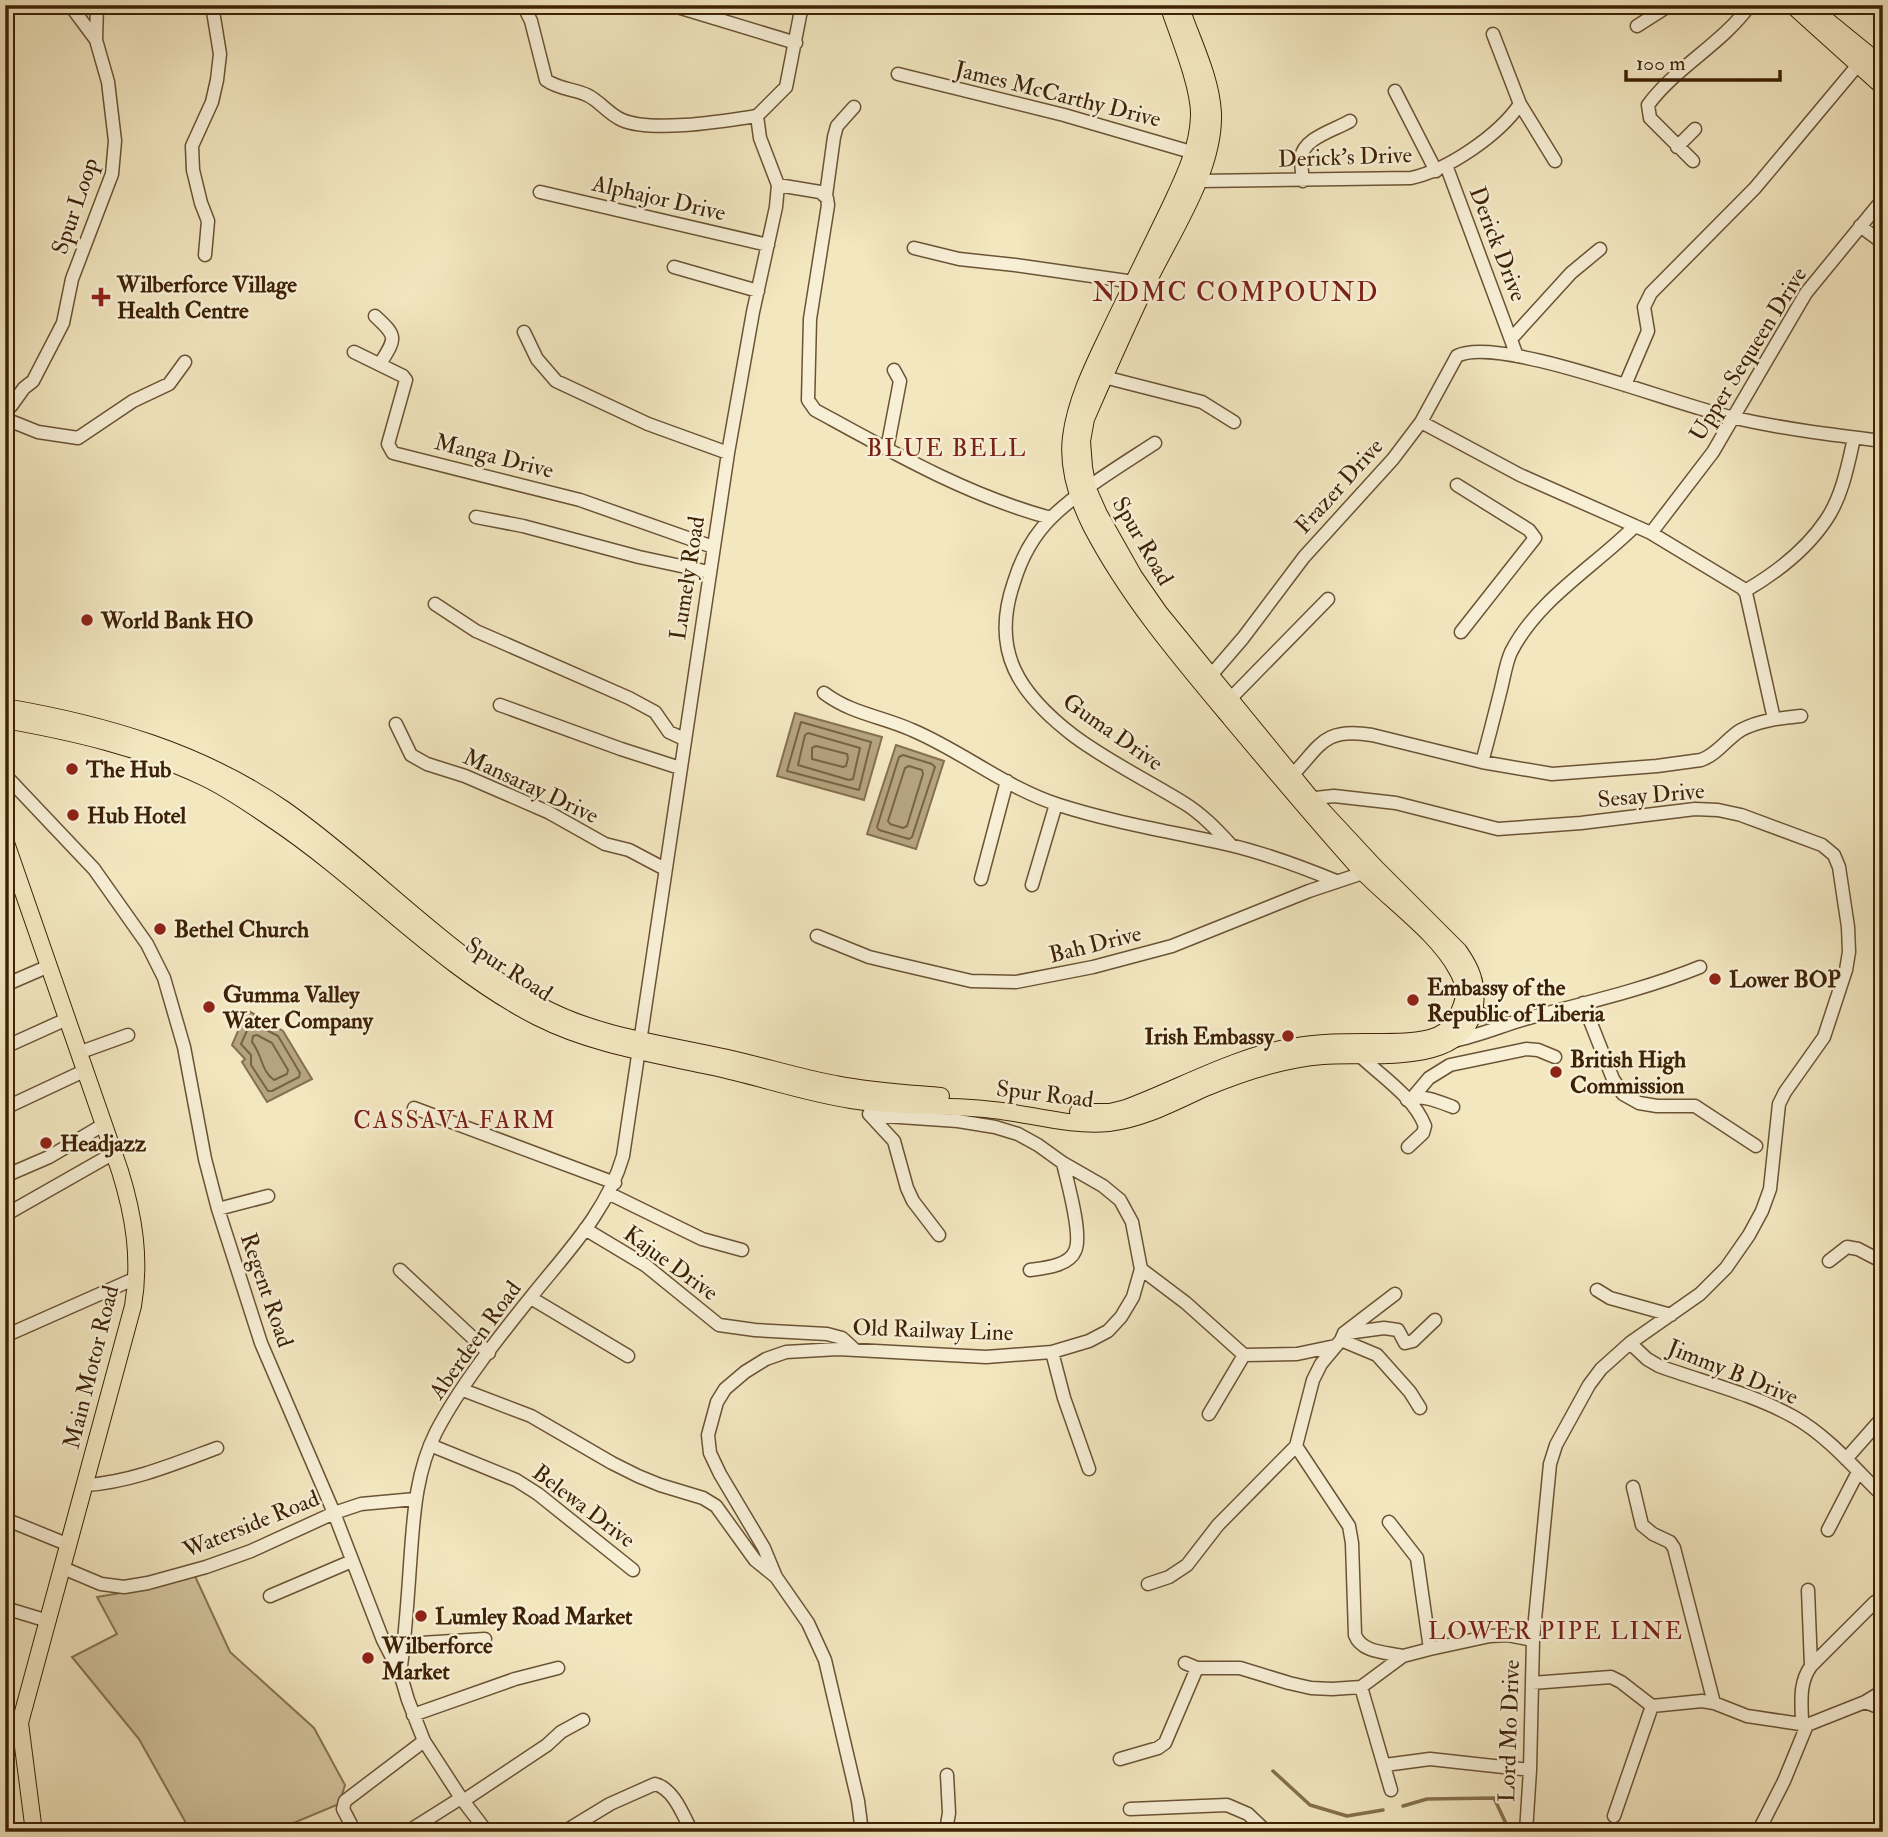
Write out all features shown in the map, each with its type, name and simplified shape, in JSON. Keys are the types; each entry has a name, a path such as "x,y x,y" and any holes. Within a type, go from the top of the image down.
{"main road":[{"path":"1792,5 1883,88"},
{"path":"1812,5 1883,66"},
{"name":"Spur Road","path":"1177,7 1199,113 1198,181 1090,374 1075,415 1070,440 1071,470 1107,555 1154,615 1305,800 1370,871 1404,904 1450,941 1468,963 1474,977 1474,1011"},
{"name":"Spur Road","path":"1083,493 1082,441 1086,419 1183,179 1199,155"},
{"name":"Spur Road","path":"1207,680 1231,698 1238,719"},
{"name":"Spur Road","path":"5,707 173,751 256,792 321,838 443,947 543,1007 571,1020 639,1046 855,1100 984,1109 1077,1122 1104,1123 1253,1070 1286,1061 1322,1056 1427,1051 1453,1041"},
{"name":"Spur Road","path":"5,720 102,734"},
{"name":"Main Motor Road","path":"5,840 114,1153 128,1197 136,1242 136,1278 132,1306 86,1485 48,1621 12,1719 34,1832"},
{"name":"Spur Road","path":"639,1046 861,1089 992,1100 1090,1113 1142,1109 1263,1053 1323,1043 1417,1041 1434,1038 1446,1031 1460,1013 1464,1000 1463,984 1448,957 1404,904"},
{"path":"1453,1041 1468,1025 1474,1011"}],"street":[{"name":"Spur Loop","path":"5,410 33,381 63,323 72,279 112,174 114,118 108,82 96,40 70,5"},
{"path":"96,40 97,5"},
{"path":"205,255 208,221 193,170 192,146 212,102 217,80 220,54 212,5"},
{"path":"523,5 531,21 547,80 591,97 617,118 635,123 665,124 757,116 786,87 802,5"},
{"path":"671,5 796,43"},
{"path":"1637,26 1670,5"},
{"path":"1693,161 1650,118 1648,105 1669,82 1733,26 1750,5"},
{"path":"1493,34 1520,104 1555,161"},
{"path":"1625,385 1648,331 1644,307 1651,293 1755,188 1857,66"},
{"name":"James McCarthy Drive","path":"898,74 1064,115 1199,155"},
{"name":"Derick Drive","path":"1395,91 1441,168 1517,356"},
{"name":"Derick's Drive","path":"1198,181 1411,178 1441,168 1504,123 1520,104"},
{"path":"854,107 837,126 834,137 826,195 828,205 810,319 808,400 815,410 887,449 1011,505 1051,518"},
{"name":"Lumely Road","path":"639,1046 728,453 776,207 778,185 760,138 757,116"},
{"path":"1303,181 1303,148 1350,121"},
{"path":"1677,147 1695,129"},
{"path":"778,185 826,195"},
{"name":"Alphajor Drive","path":"540,191 768,245"},
{"name":"Upper Sequeen Drive","path":"1651,533 1713,452 1806,293 1883,199"},
{"path":"1860,226 1883,243"},
{"path":"914,248 959,259 1140,283"},
{"name":"Derick Drive","path":"1511,339 1571,273 1600,248"},
{"path":"674,267 758,291"},
{"path":"375,316 392,332 393,341 380,364"},
{"path":"524,332 537,359 556,381 648,424 728,453"},
{"name":"Frazer Drive","path":"1207,680 1243,638 1304,557 1393,458 1421,422 1457,356 1476,351 1517,356"},
{"name":"Manga Drive","path":"354,352 406,380 388,444 393,453 580,500 713,547"},
{"path":"1517,356 1732,418 1883,441"},
{"path":"5,424 13,422 37,432 78,438 133,401 169,384 185,362"},
{"path":"887,449 900,381 894,370"},
{"path":"1104,377 1202,402 1234,422"},
{"path":"1421,422 1520,475 1651,533 1733,581 1745,591 1774,719"},
{"path":"1745,591 1768,578 1790,560 1827,519 1845,475 1854,438"},
{"name":"Guma Drive","path":"1155,443 1083,493 1051,518 1039,533 1018,569 1006,605 1005,641 1013,669 1038,702 1074,736 1123,770 1185,803 1212,824 1231,845"},
{"path":"1457,485 1529,530 1535,538 1461,632"},
{"path":"476,517 709,572"},
{"path":"1482,761 1510,654 1544,608 1635,526"},
{"path":"1231,698 1328,599"},
{"path":"435,604 476,631 646,707 659,716 669,732 684,739"},
{"path":"824,693 852,710 911,729 1056,804 1148,828 1231,845 1273,857 1336,881"},
{"path":"499,705 680,768"},
{"path":"1288,780 1321,742 1335,734 1354,732 1530,771 1573,774 1701,760 1717,752 1750,726 1774,719 1801,716"},
{"name":"Mansaray Drive","path":"396,724 411,755 427,764 466,776 531,804 605,844 629,850 665,869"},
{"name":"Regent Road","path":"5,775 94,870 146,944 160,969 178,1019 205,1160 218,1209 261,1343 334,1513 383,1640 400,1673 424,1741 487,1832"},
{"path":"981,879 1007,781"},
{"name":"Sesay Drive","path":"1305,800 1360,798 1396,803 1498,829 1695,809 1718,810 1741,815 1822,845 1834,855 1839,867 1848,927 1849,952 1846,970 1824,1037 1785,1092 1780,1104 1770,1189 1756,1223 1726,1268 1700,1294 1630,1343 1601,1369 1589,1385 1556,1445 1549,1464"},
{"path":"1032,885 1056,804"},
{"name":"Bah Drive","path":"817,936 869,957 906,966 971,981 1016,982 1093,967 1172,946 1336,881 1370,871"},
{"path":"5,985 49,966"},
{"path":"1453,1041 1640,989 1700,967"},
{"path":"1583,1003 1613,1079 1623,1094 1639,1103 1695,1106 1756,1146"},
{"path":"1474,1011 1508,1024"},
{"path":"5,1047 67,1019"},
{"path":"78,1053 128,1035"},
{"name":"Aberdeen Road","path":"400,1673 405,1644 415,1499 423,1462 430,1445 463,1390 613,1188 630,1124 639,1046"},
{"path":"1410,1098 1429,1078 1450,1065 1526,1049 1555,1056"},
{"path":"1359,1055 1410,1098 1425,1126 1423,1133 1408,1147"},
{"path":"5,1108 84,1071"},
{"path":"1410,1098 1440,1102 1453,1107"},
{"path":"855,1100 894,1141 906,1188 939,1235"},
{"path":"414,1108 613,1188 702,1239 742,1250"},
{"name":"Old Railway Line","path":"862,1832 858,1801 825,1660 808,1623 776,1577 764,1548 710,1453 708,1435 717,1402 725,1389 745,1372 766,1359 786,1352 855,1350 986,1357 1052,1352 1089,1341 1108,1331 1121,1317 1133,1297 1141,1269 1132,1222 1120,1200 1104,1186 1018,1134 958,1121 870,1115"},
{"path":"5,1176 49,1157 103,1125"},
{"path":"5,1215 114,1153"},
{"path":"1030,1270 1067,1261 1075,1252 1075,1220 1063,1163"},
{"path":"218,1209 268,1196"},
{"name":"Kajue Drive","path":"585,1229 645,1265 719,1325 827,1334 842,1338 855,1350"},
{"path":"1829,1261 1847,1247 1858,1249 1883,1262"},
{"path":"1141,1269 1186,1303 1244,1355 1297,1354 1384,1328 1398,1330 1405,1343 1413,1341 1435,1320"},
{"path":"400,1270 489,1353"},
{"path":"5,1336 136,1278"},
{"path":"1597,1290 1610,1298 1671,1315"},
{"path":"1148,1584 1170,1577 1187,1565 1218,1525 1296,1446 1313,1380 1321,1364 1340,1340 1395,1294"},
{"path":"531,1298 628,1356"},
{"path":"1340,1340 1377,1355 1410,1392 1420,1408"},
{"name":"Jimmy B Drive","path":"1630,1343 1658,1366 1761,1402 1794,1417 1819,1434 1883,1496"},
{"path":"1052,1352 1064,1398 1089,1469"},
{"path":"1209,1414 1244,1355"},
{"name":"Old Railway Line","path":"463,1390 531,1416 638,1476 703,1498 716,1506 755,1560 776,1577"},
{"path":"1846,1459 1883,1417"},
{"name":"Belewa Drive","path":"430,1445 516,1480 633,1570"},
{"path":"1296,1446 1349,1526 1355,1635 1358,1643 1367,1648 1403,1656"},
{"path":"86,1485 105,1484 151,1473 217,1448"},
{"name":"Lord Mo Drive","path":"1526,1832 1533,1640 1549,1464"},
{"path":"1828,1530 1858,1472"},
{"path":"1633,1487 1642,1525 1670,1542 1674,1548 1714,1703"},
{"name":"Waterside Road","path":"63,1568 101,1584 124,1587 148,1583 251,1551 334,1513 361,1504 415,1499"},
{"path":"5,1519 69,1545"},
{"path":"1390,1522 1417,1558 1430,1649"},
{"path":"270,1596 352,1561"},
{"path":"1808,1590 1811,1666"},
{"path":"1758,1832 1784,1781 1804,1725 1804,1676 1875,1602"},
{"path":"5,1608 48,1621"},
{"path":"1120,1759 1158,1748 1165,1743 1191,1665 1240,1668 1311,1688 1361,1687 1403,1656 1490,1636 1507,1635 1533,1640"},
{"path":"405,1644 485,1639"},
{"path":"413,1715 515,1679 558,1668"},
{"path":"1532,1683 1611,1678 1621,1682 1652,1706 1691,1701 1714,1703 1747,1716 1804,1725 1865,1702 1883,1691"},
{"path":"1361,1687 1391,1790"},
{"path":"1865,1702 1883,1709"},
{"path":"1614,1816 1652,1706"},
{"path":"407,1832 583,1720"},
{"path":"355,1832 343,1809 345,1801 424,1741"},
{"path":"1385,1765 1430,1759 1530,1770"},
{"path":"944,1832 949,1813 947,1775"},
{"path":"564,1832 646,1786 655,1784 663,1786 669,1792 692,1832"},
{"path":"1130,1809 1227,1805 1248,1814 1267,1832"}],"shaded area":[{"path":"194,1574 230,1652 314,1728 345,1785 339,1804 272,1832 191,1832 139,1739 72,1657 117,1634 97,1597 149,1588"}],"water":[{"path":"795,713 882,737 864,800 777,776"},
{"path":"896,745 944,761 916,849 867,834"},
{"path":"247,1010 283,1031 312,1079 267,1102 242,1062 245,1059 232,1045"}],"waterway":[{"path":"1273,1771 1310,1805 1347,1816 1383,1810"},
{"path":"1403,1806 1427,1799 1494,1798 1510,1832"}],"place":[{"name":"Wilberforce Village Health Centre","path":"101,297"},
{"name":"World Bank HO","path":"87,620"},
{"name":"The Hub","path":"72,769"},
{"name":"Hub Hotel","path":"73,815"},
{"name":"Bethel Church","path":"160,929"},
{"name":"Lower BOP","path":"1715,979"},
{"name":"Embassy of the Republic of Liberia","path":"1413,1000"},
{"name":"Gumma Valley Water Company","path":"209,1007"},
{"name":"Irish Embassy","path":"1288,1036"},
{"name":"British High Commission","path":"1556,1072"},
{"name":"Headjazz","path":"46,1143"},
{"name":"Lumley Road Market","path":"421,1616"},
{"name":"Wilberforce Market","path":"368,1658"}],"district":[{"name":"NDMC COMPOUND","path":"1236,293"},
{"name":"BLUE BELL","path":"947,448"},
{"name":"CASSAVA FARM","path":"455,1120"},
{"name":"LOWER PIPE LINE","path":"1556,1631"}]}
